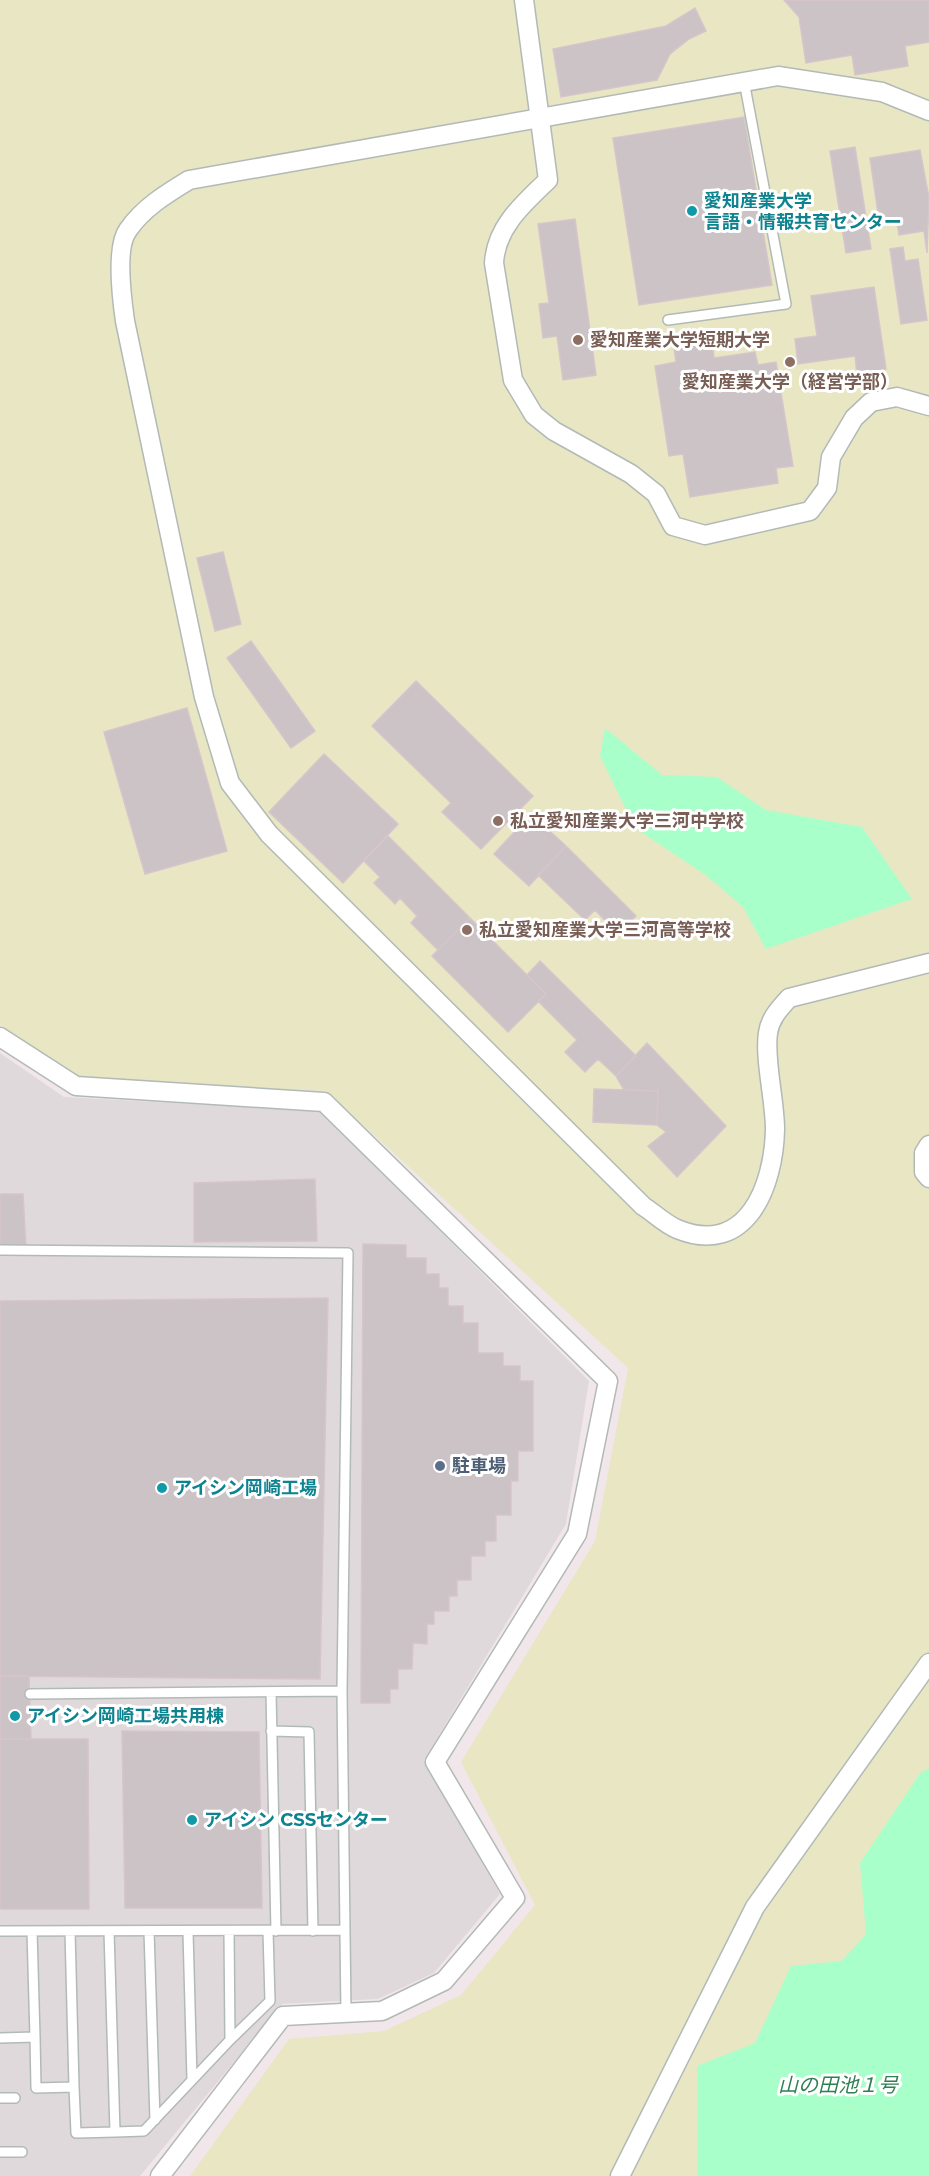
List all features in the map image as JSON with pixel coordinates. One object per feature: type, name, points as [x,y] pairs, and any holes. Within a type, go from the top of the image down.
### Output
[{"type":"street","points":[[524,0],[542,119],[548,180],[517,210],[495,247],[494,263],[513,380],[534,415],[554,431],[631,474],[656,494],[673,526],[705,535],[810,511],[827,488],[831,457],[854,418],[871,402],[897,397],[929,406]]},
{"type":"street","points":[[929,111],[882,92],[778,76],[189,180],[157,200],[126,231],[119,281],[125,321],[204,697],[230,783],[269,834],[643,1206],[677,1228],[702,1235],[725,1232],[742,1224],[758,1206],[769,1179],[775,1130],[768,1033],[775,1014],[789,998],[929,963]]},
{"type":"street","points":[[0,1037],[76,1086],[324,1102],[608,1381],[577,1534],[435,1762],[515,1898],[444,1981],[382,2011],[283,2016],[160,2176]]},
{"type":"street","points":[[929,1145],[924,1153],[924,1172],[929,1178]]},
{"type":"street","points":[[620,2176],[755,1907],[929,1663]]},
{"type":"lane","points":[[668,320],[786,304],[744,81]]},
{"type":"lane","points":[[0,1250],[348,1253],[342,1691],[346,2013]]},
{"type":"lane","points":[[30,1694],[342,1691]]},
{"type":"lane","points":[[70,1931],[76,2133],[144,2131],[270,2001],[271,1692]]},
{"type":"lane","points":[[271,1731],[309,1732],[313,1930]]},
{"type":"lane","points":[[0,1931],[345,1930]]},
{"type":"lane","points":[[32,1931],[36,2088],[74,2087]]},
{"type":"lane","points":[[109,1931],[115,2132]]},
{"type":"lane","points":[[149,1931],[155,2120]]},
{"type":"lane","points":[[229,1931],[230,2040]]},
{"type":"lane","points":[[188,1932],[192,2079]]},
{"type":"lane","points":[[0,2037],[35,2037]]},
{"type":"lane","points":[[0,2098],[15,2098]]},
{"type":"lane","points":[[0,2152],[22,2152]]},
{"type":"shaded area","points":[[0,0],[929,0],[929,2176],[190,2176],[289,2039],[384,2031],[461,1995],[535,1905],[461,1762],[595,1541],[628,1368],[326,1091],[89,1082],[0,1025]]},
{"type":"shaded area","points":[[0,1053],[64,1097],[321,1111],[589,1381],[566,1524],[424,1760],[500,1894],[434,1973],[378,1999],[282,2004],[140,2176],[0,2176]]},
{"type":"water","points":[[605,728],[662,775],[717,777],[766,810],[862,827],[912,899],[766,949],[743,907],[707,876],[635,828],[600,756]]},
{"type":"water","name":"山の田池１号","points":[[929,1769],[929,2176],[698,2176],[697,2066],[755,2043],[791,1966],[842,1961],[866,1934],[860,1863],[921,1772]]},
{"type":"building","points":[[784,0],[929,0],[929,42],[905,46],[908,66],[855,75],[852,55],[806,63],[799,17]]},
{"type":"building","points":[[695,8],[706,31],[689,39],[670,54],[657,80],[561,97],[553,49],[666,26]]},
{"type":"building","name":"愛知産業大学 言語・情報共育センター","points":[[744,117],[772,285],[639,305],[613,138]]},
{"type":"building","points":[[855,147],[871,249],[846,253],[830,151]]},
{"type":"building","points":[[920,150],[929,198],[927,253],[924,231],[899,235],[896,217],[879,220],[870,158]]},
{"type":"building","points":[[575,219],[596,375],[563,380],[557,336],[543,338],[539,304],[549,303],[538,224]]},
{"type":"building","points":[[903,247],[905,261],[918,259],[927,320],[901,324],[890,249]]},
{"type":"building","points":[[874,287],[886,369],[857,374],[855,356],[798,364],[795,339],[817,336],[811,296]]},
{"type":"building","points":[[712,342],[714,358],[755,352],[758,365],[776,362],[793,466],[776,468],[778,483],[690,497],[683,454],[669,456],[655,366],[676,362],[674,348]]},
{"type":"building","points":[[223,552],[241,624],[215,631],[197,558]]},
{"type":"building","points":[[251,641],[315,731],[291,748],[227,658]]},
{"type":"building","points":[[416,681],[533,796],[481,849],[442,812],[451,803],[372,726]]},
{"type":"building","points":[[187,708],[227,851],[145,874],[104,732]]},
{"type":"building","points":[[324,754],[398,824],[343,883],[269,812]]},
{"type":"building","points":[[531,814],[566,846],[529,886],[494,854]]},
{"type":"building","points":[[388,836],[470,918],[438,950],[411,923],[417,916],[400,898],[395,904],[374,883],[380,877],[364,861]]},
{"type":"building","points":[[566,846],[636,916],[618,934],[595,910],[585,920],[538,875]]},
{"type":"building","points":[[470,918],[546,994],[508,1032],[432,956]]},
{"type":"building","points":[[540,961],[636,1056],[616,1076],[598,1059],[585,1072],[565,1052],[577,1040],[538,1001],[546,994],[527,975]]},
{"type":"building","points":[[647,1043],[726,1126],[677,1177],[648,1146],[666,1132],[657,1125],[658,1091],[624,1090],[616,1076]]},
{"type":"building","points":[[594,1089],[658,1091],[657,1125],[593,1122]]},
{"type":"building","points":[[315,1179],[317,1241],[194,1242],[194,1183]]},
{"type":"building","points":[[0,1194],[23,1194],[26,1248],[0,1248]]},
{"type":"building","name":"駐車場","points":[[363,1244],[406,1245],[406,1258],[426,1258],[426,1274],[439,1274],[439,1288],[448,1288],[448,1306],[463,1306],[463,1323],[478,1323],[478,1353],[503,1353],[503,1366],[520,1366],[520,1381],[533,1381],[533,1451],[518,1451],[518,1481],[511,1481],[511,1515],[496,1515],[496,1541],[485,1541],[485,1556],[471,1556],[471,1580],[457,1580],[457,1596],[449,1596],[449,1611],[434,1611],[434,1624],[427,1624],[427,1644],[413,1643],[412,1669],[398,1669],[398,1689],[390,1689],[390,1703],[361,1703]]},
{"type":"building","name":"アイシン岡崎工場","points":[[328,1298],[320,1679],[0,1676],[0,1301]]},
{"type":"building","name":"アイシン岡崎工場共用棟","points":[[0,1676],[29,1676],[31,1739],[0,1739]]},
{"type":"building","name":"アイシン CSSセンター","points":[[122,1731],[259,1732],[262,1908],[125,1908]]},
{"type":"building","points":[[0,1739],[88,1739],[89,1909],[0,1909]]},
{"type":"place","name":"愛知産業大学 言語・情報共育センター","points":[[692,211]]},
{"type":"place","name":"愛知産業大学短期大学","points":[[578,340]]},
{"type":"place","name":"愛知産業大学（経営学部）","points":[[790,362]]},
{"type":"place","name":"私立愛知産業大学三河中学校","points":[[498,821]]},
{"type":"place","name":"私立愛知産業大学三河高等学校","points":[[467,930]]},
{"type":"place","name":"駐車場","points":[[440,1466]]},
{"type":"place","name":"アイシン岡崎工場","points":[[162,1488]]},
{"type":"place","name":"アイシン岡崎工場共用棟","points":[[15,1716]]},
{"type":"place","name":"アイシン CSSセンター","points":[[192,1820]]}]
